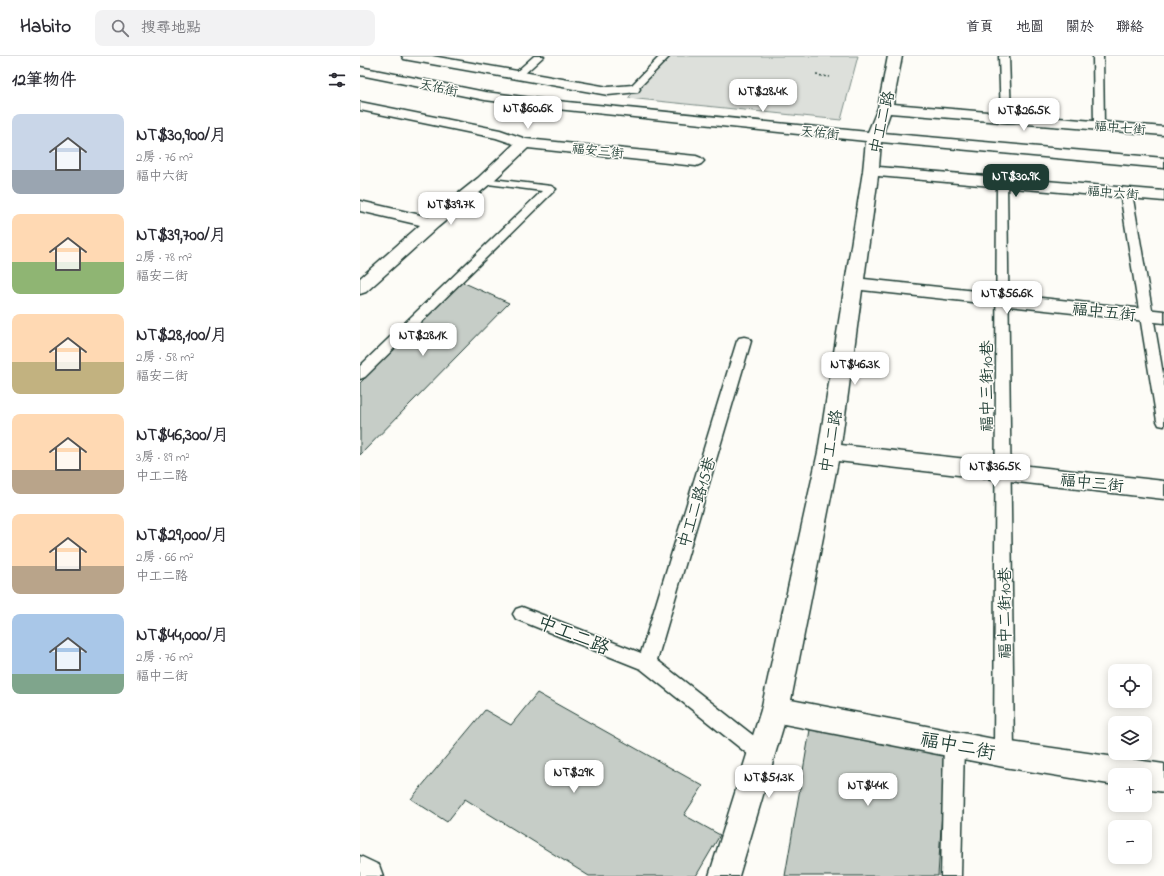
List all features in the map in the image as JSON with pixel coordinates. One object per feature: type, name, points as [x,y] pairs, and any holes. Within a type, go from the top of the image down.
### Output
[{"type":"street","points":[[409,56],[608,91],[634,89]]},
{"type":"street","name":"中工二路","points":[[724,876],[775,710],[829,452],[871,171],[874,137],[885,108],[895,56]]},
{"type":"street","name":"天佑街","points":[[360,71],[485,96],[874,137],[1164,163]]},
{"type":"street","name":"福安三街","points":[[360,106],[500,134],[524,143],[696,161]]},
{"type":"street","name":"福中七街","points":[[885,108],[1164,131]]},
{"type":"street","points":[[360,288],[432,223],[484,181],[524,143]]},
{"type":"street","name":"福中六街","points":[[871,171],[1164,196]]},
{"type":"street","points":[[360,206],[432,223]]},
{"type":"street","name":"福中五街","points":[[854,284],[1155,316]]},
{"type":"street","name":"福中三街","points":[[829,452],[1164,490]]},
{"type":"street","name":"福中二街","points":[[775,710],[1004,754],[1108,770]]},
{"type":"street","name":"福中二街","points":[[1152,776],[1164,778]]},
{"type":"street","points":[[360,871],[368,876]]},
{"type":"lane","points":[[518,75],[539,56]]},
{"type":"lane","points":[[634,89],[665,56]]},
{"type":"lane","points":[[1004,56],[1006,118]]},
{"type":"lane","points":[[1098,56],[1099,126]]},
{"type":"lane","points":[[360,374],[551,189],[484,181]]},
{"type":"lane","name":"福中三街10巷","points":[[1002,182],[1003,472]]},
{"type":"lane","points":[[1126,193],[1155,316],[1164,421]]},
{"type":"lane","name":"中工二路15巷","points":[[647,663],[744,341]]},
{"type":"lane","name":"福中二街10巷","points":[[1003,472],[1004,754]]},
{"type":"lane","name":"中工二路","points":[[522,614],[647,663],[761,753]]},
{"type":"lane","points":[[951,876],[954,744]]},
{"type":"path","points":[[816,75],[829,77]]},
{"type":"shaded area","points":[[668,56],[858,56],[841,120],[628,98]]},
{"type":"building","points":[[460,281],[509,303],[360,455],[360,383]]},
{"type":"building","points":[[537,693],[703,786],[684,815],[720,835],[696,876],[589,876],[465,799],[447,822],[411,799],[485,710],[511,725]]},
{"type":"building","points":[[811,724],[946,747],[938,876],[785,876]]}]
